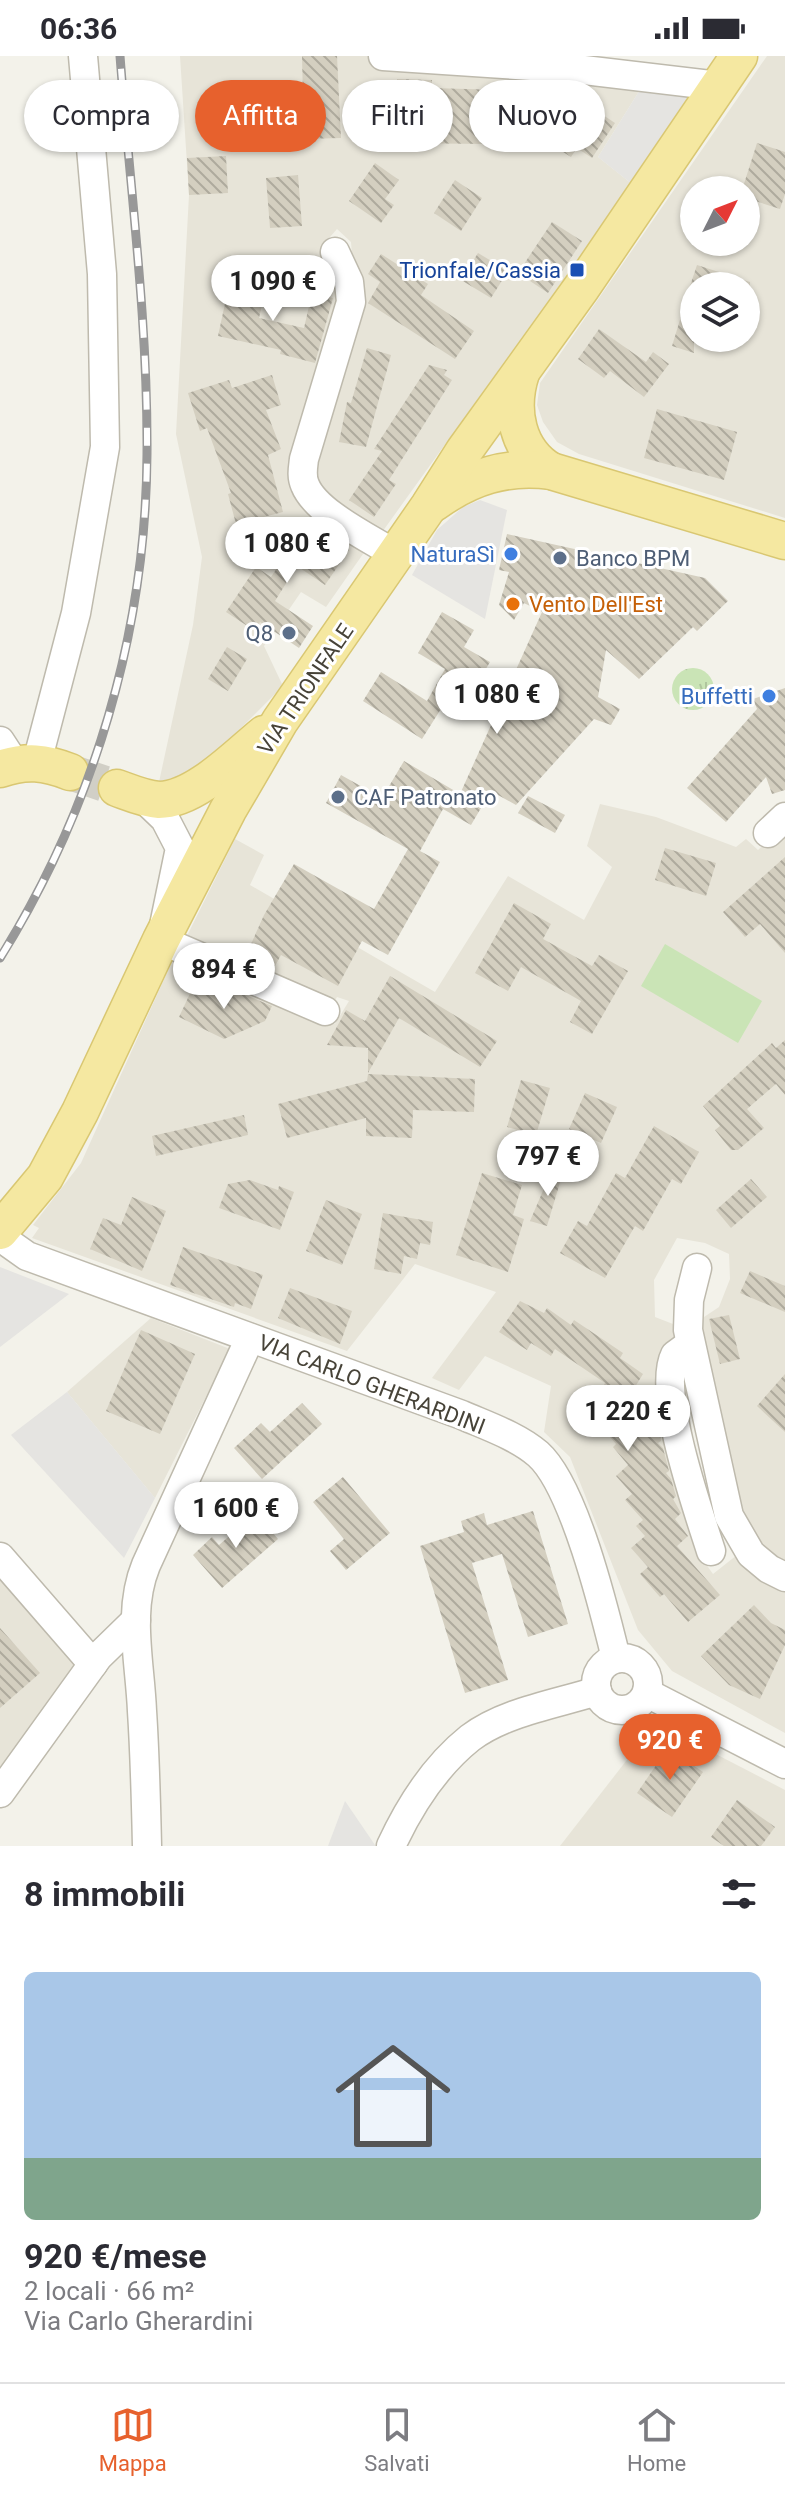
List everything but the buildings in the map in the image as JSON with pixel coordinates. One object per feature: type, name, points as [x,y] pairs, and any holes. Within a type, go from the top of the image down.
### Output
[{"type":"main road","name":"VIA TRIONFALE","points":[[0,1234],[45,1177],[80,1112],[161,940],[228,810],[280,721],[739,56]]},
{"type":"main road","points":[[522,372],[516,394],[520,434],[530,454],[551,471]]},
{"type":"main road","points":[[429,506],[464,483],[486,475],[520,469],[551,471],[783,539]]},
{"type":"main road","points":[[129,792],[169,799],[191,791],[280,721]]},
{"type":"street","points":[[25,761],[76,613],[105,447],[102,274],[83,56]]},
{"type":"street","points":[[383,56],[576,69],[719,86]]},
{"type":"street","points":[[335,252],[349,282],[351,302],[304,459],[304,483],[330,513],[396,555]]},
{"type":"street","points":[[129,792],[165,819],[180,848],[161,940],[325,1011]]},
{"type":"street","name":"VIA CARLO GHERARDINI","points":[[0,1234],[27,1256],[462,1415],[521,1442],[539,1455],[555,1474],[565,1493],[605,1612],[616,1658]]},
{"type":"street","points":[[697,1268],[688,1308],[690,1344],[729,1516],[751,1554],[785,1577]]},
{"type":"street","points":[[147,1846],[143,1714],[136,1620],[138,1592],[143,1571],[250,1338]]},
{"type":"street","points":[[690,1344],[675,1355],[670,1378],[684,1462],[711,1551]]},
{"type":"street","points":[[0,1557],[93,1664]]},
{"type":"street","points":[[0,1793],[93,1664],[136,1620]]},
{"type":"street","points":[[616,1658],[630,1659],[642,1667],[648,1679],[647,1693],[637,1706],[621,1710],[606,1705],[597,1691],[599,1670],[609,1660],[616,1658]]},
{"type":"street","points":[[391,1846],[407,1813],[436,1772],[472,1737],[512,1717],[597,1691]]},
{"type":"street","points":[[647,1693],[785,1764]]},
{"type":"shaded area","points":[[180,56],[376,56],[377,69],[560,80],[469,80],[469,152],[601,152],[598,157],[632,184],[380,535],[316,490],[309,476],[314,469],[310,457],[362,307],[351,242],[337,229],[323,245],[343,280],[345,307],[326,368],[317,368],[296,454],[291,462],[299,486],[315,507],[370,544],[326,607],[301,592],[264,646],[282,684],[280,689],[198,771],[185,781],[168,784],[159,782],[193,625],[202,557],[176,434],[189,195]]},
{"type":"shaded area","points":[[767,56],[785,56],[785,518],[579,454],[557,442],[543,422],[537,405],[540,383],[680,181],[680,256],[760,256],[760,176],[684,176]]},
{"type":"shaded area","points":[[605,83],[643,85],[605,146]]},
{"type":"shaded area","points":[[643,85],[697,94],[632,184],[598,157],[605,152],[605,146]]},
{"type":"shaded area","points":[[480,500],[507,510],[485,619],[412,575],[437,530],[463,507]]},
{"type":"shaded area","points":[[600,804],[656,817],[736,847],[746,839],[758,850],[785,825],[785,1563],[752,1542],[739,1517],[701,1319],[719,1307],[730,1279],[729,1254],[705,1243],[677,1238],[654,1280],[655,1317],[673,1324],[677,1338],[661,1375],[708,1567],[713,1574],[737,1555],[785,1588],[785,1733],[672,1671],[638,1630],[570,1457],[544,1432],[551,1386],[485,1356],[459,1390],[432,1378],[496,1292],[415,1264],[347,1351],[32,1238],[39,1228],[33,1225],[81,1163],[175,955],[335,1024],[349,1001],[337,997],[332,1006],[184,942],[235,839],[264,855],[250,885],[435,992],[508,876],[584,920],[612,867],[587,846]]},
{"type":"shaded area","points":[[0,1267],[69,1294],[0,1347]]},
{"type":"shaded area","points":[[151,1318],[230,1349],[155,1498],[67,1392]]},
{"type":"shaded area","points":[[67,1392],[155,1498],[124,1558],[11,1435]]},
{"type":"shaded area","points":[[0,1577],[81,1671],[0,1779]]},
{"type":"shaded area","points":[[654,1725],[785,1790],[785,1846],[560,1846]]},
{"type":"shaded area","points":[[345,1801],[375,1845],[375,1846],[328,1846]]},
{"type":"green space","points":[[693,668],[708,674],[714,689],[708,704],[693,710],[678,704],[672,689],[678,674]]},
{"type":"green space","points":[[665,944],[762,1001],[738,1043],[641,986]]},
{"type":"tunnel","points":[[70,772],[117,788]]},
{"type":"railway","points":[[0,958],[33,900],[88,779],[125,652],[137,587],[144,521],[147,404],[142,304],[120,56]]},
{"type":"place","name":"Trionfale/Cassia","points":[[577,270]]},
{"type":"place","name":"NaturaSì","points":[[511,554]]},
{"type":"place","name":"Banco BPM","points":[[560,558]]},
{"type":"place","name":"Vento Dell'Est","points":[[513,604]]},
{"type":"place","name":"Q8","points":[[289,633]]},
{"type":"place","name":"Buffetti","points":[[769,696]]},
{"type":"place","name":"CAF Patronato","points":[[338,797]]}]
